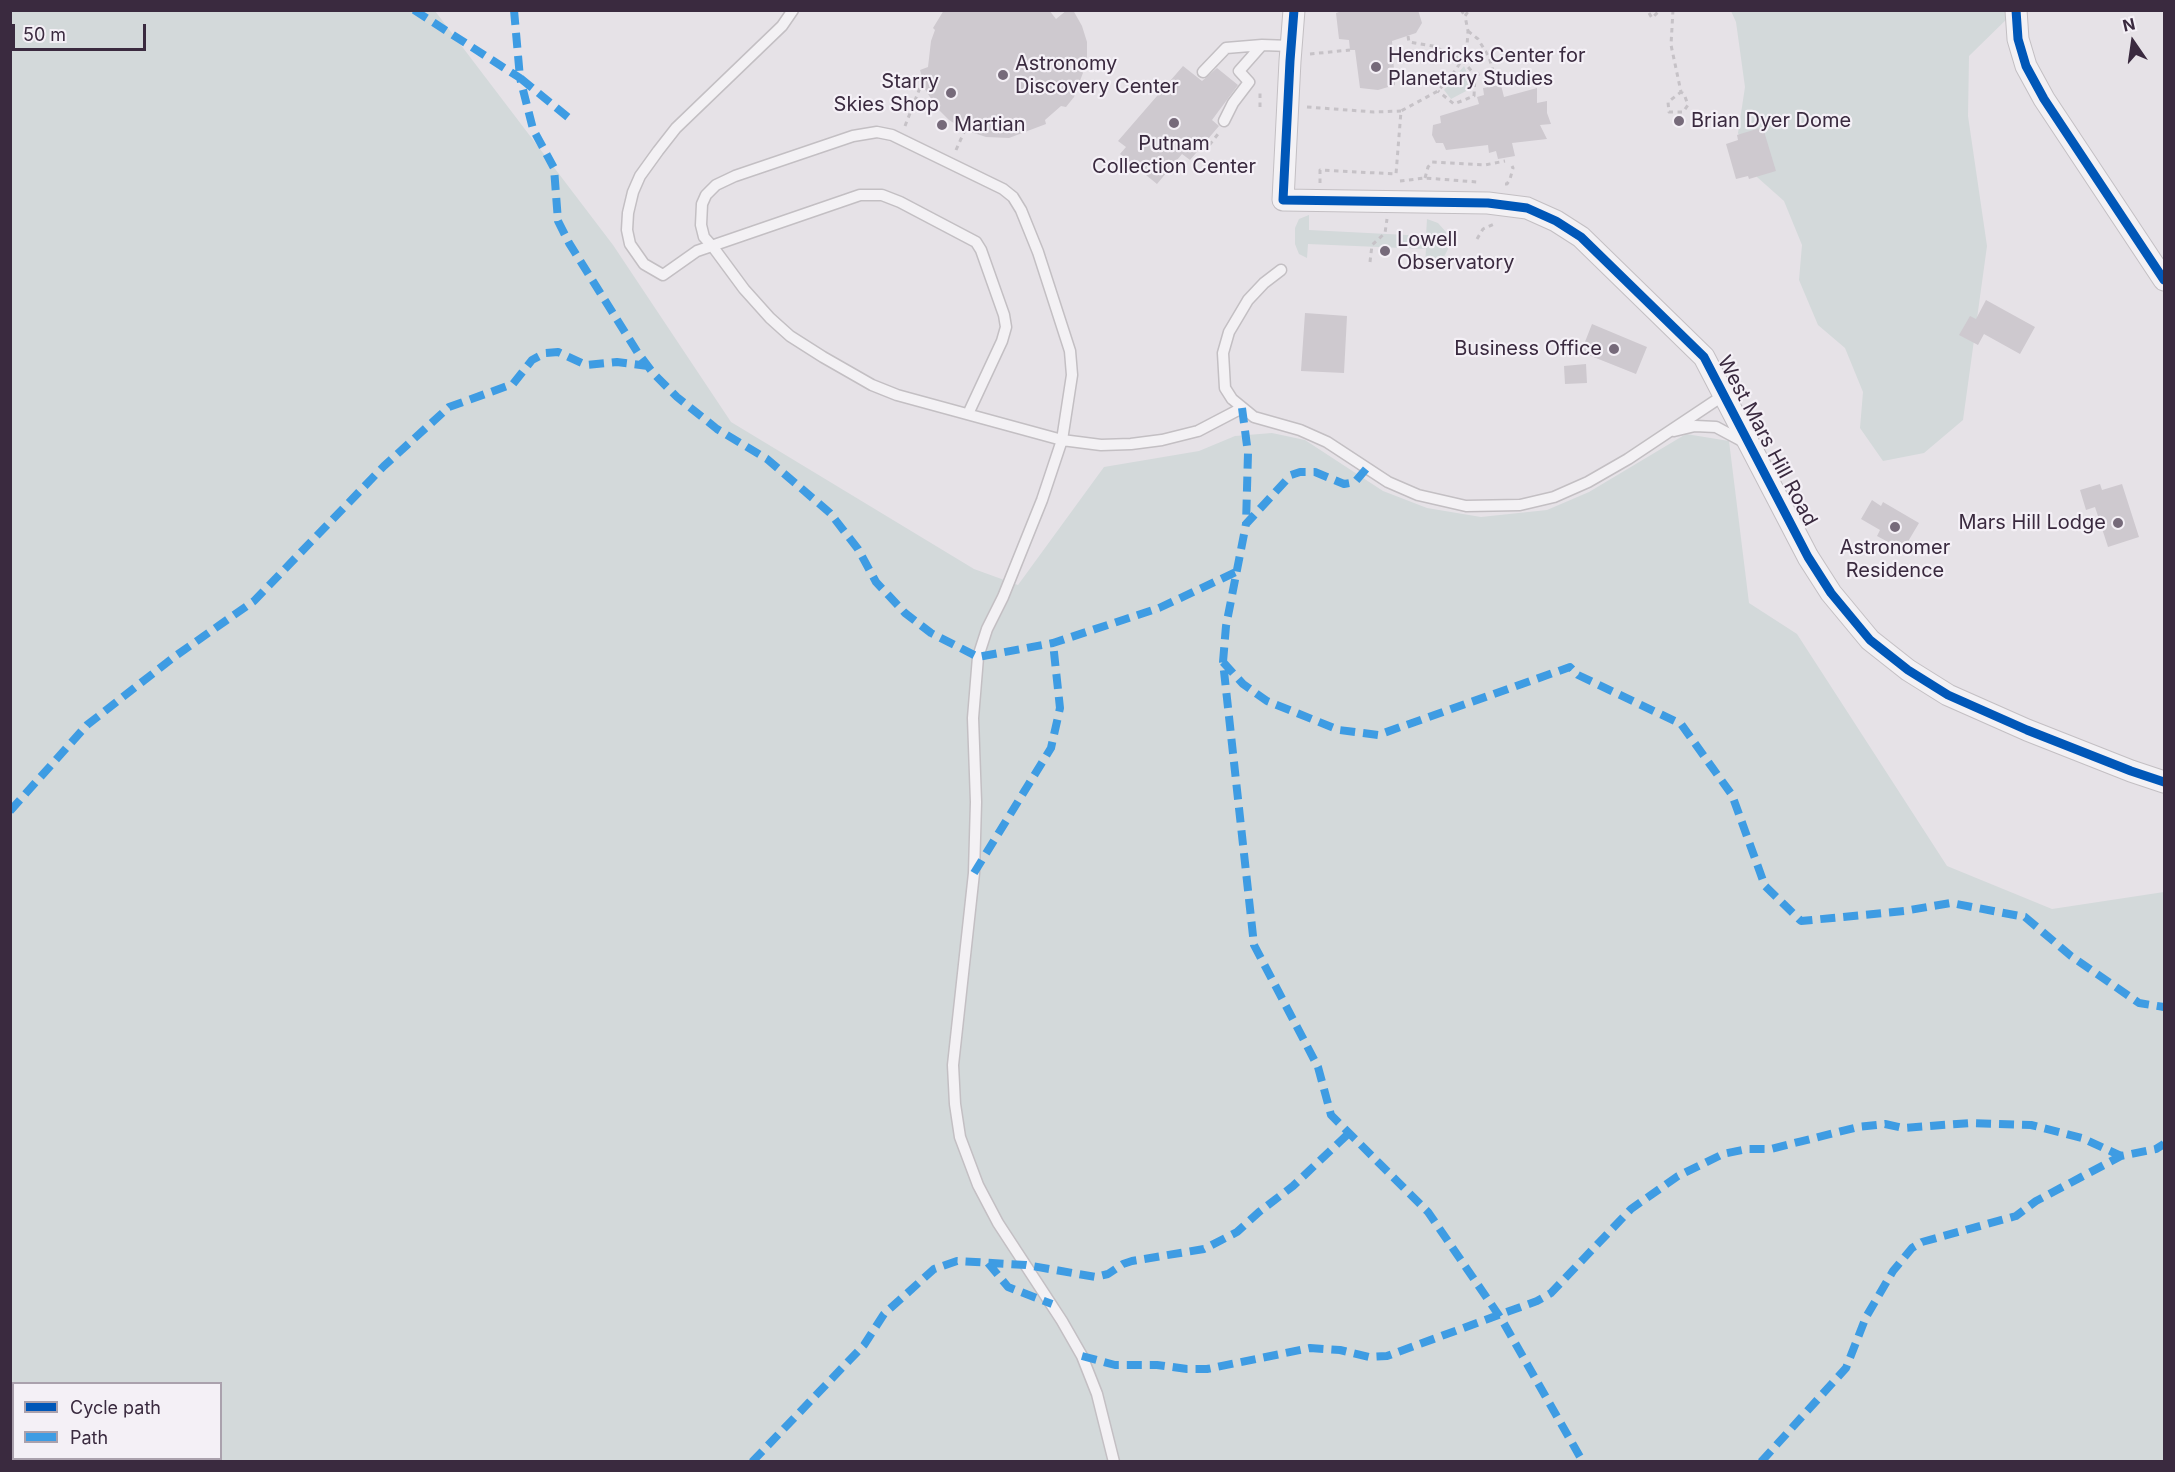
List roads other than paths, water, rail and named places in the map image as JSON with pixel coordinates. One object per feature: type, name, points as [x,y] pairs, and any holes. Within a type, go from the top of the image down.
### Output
[{"type":"street","name":"West Mars Hill Road","points":[[1294,10],[1297,50],[1283,200],[1488,203],[1527,208],[1546,216],[1581,237],[1704,357],[1814,567],[1831,594],[1870,640],[1908,670],[1948,695],[2026,730],[2164,782]]},
{"type":"street","points":[[2016,10],[2018,39],[2026,66],[2043,99],[2164,280]]},
{"type":"lane","points":[[793,10],[782,26],[676,128],[640,176],[628,213],[627,230],[630,244],[644,264],[663,275],[697,251],[860,195],[882,195],[900,201],[976,242],[1004,315],[1006,327],[1002,341],[968,414]]},
{"type":"lane","points":[[1203,72],[1226,48],[1262,45],[1297,50]]},
{"type":"lane","points":[[1224,121],[1233,103],[1249,81],[1239,71],[1262,45]]},
{"type":"lane","points":[[1114,1461],[1097,1394],[1082,1356],[1057,1312],[998,1223],[978,1185],[960,1137],[954,1104],[953,1065],[974,873],[976,802],[973,718],[978,657],[987,629],[1030,532],[1062,440],[1072,375],[1070,351],[1028,222],[1013,197],[1002,189],[892,135],[877,132],[866,133],[735,176],[716,185],[706,195],[701,213],[704,237],[744,289],[770,318],[790,336],[872,385],[897,395],[1062,440],[1101,445],[1162,440],[1198,431],[1242,408]]},
{"type":"lane","points":[[1281,270],[1264,283],[1248,300],[1229,332],[1222,361],[1225,388],[1232,399],[1254,417],[1300,430],[1327,442],[1388,482],[1418,495],[1466,506],[1520,505],[1554,497],[1598,477],[1724,395]]},
{"type":"lane","points":[[1667,432],[1695,426],[1716,427],[1739,438],[1751,448]]},
{"type":"place","name":"Hendricks Center for Planetary Studies","points":[[1376,67]]},
{"type":"place","name":"Astronomy Discovery Center","points":[[1003,75]]},
{"type":"place","name":"Starry Skies Shop","points":[[951,93]]},
{"type":"place","name":"Brian Dyer Dome","points":[[1679,121]]},
{"type":"place","name":"Putnam Collection Center","points":[[1174,123]]},
{"type":"place","name":"Martian","points":[[942,125]]},
{"type":"place","name":"Lowell Observatory","points":[[1385,251]]},
{"type":"place","name":"Business Office","points":[[1614,349]]},
{"type":"place","name":"Mars Hill Lodge","points":[[2118,523]]},
{"type":"place","name":"Astronomer Residence","points":[[1895,527]]}]
